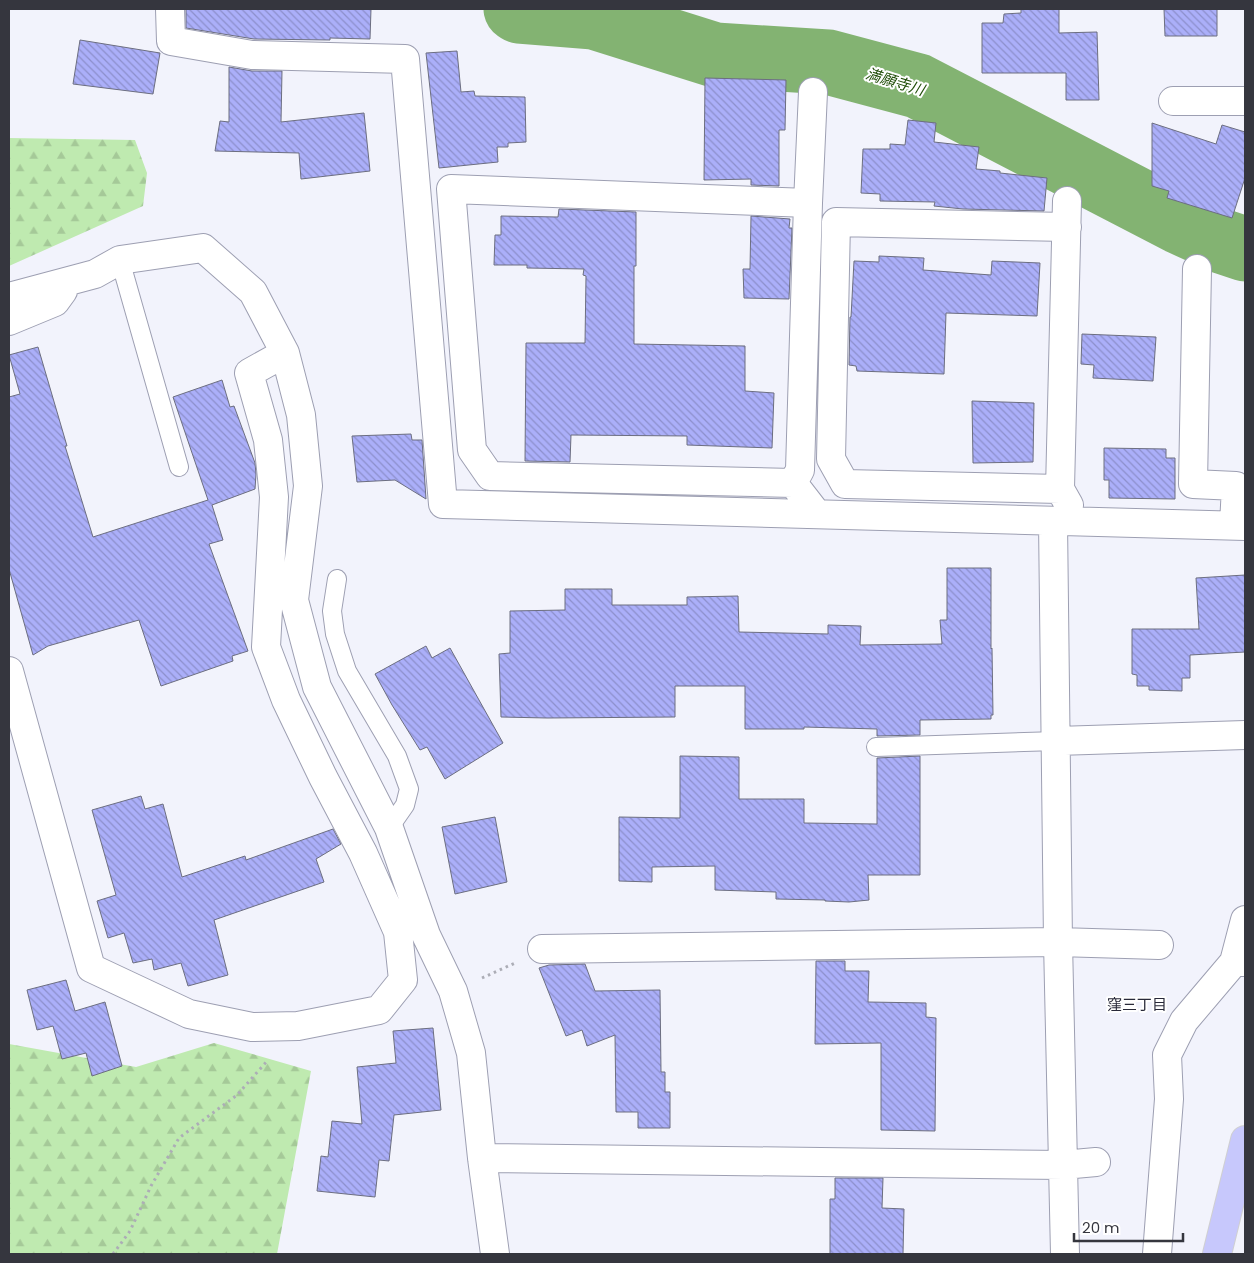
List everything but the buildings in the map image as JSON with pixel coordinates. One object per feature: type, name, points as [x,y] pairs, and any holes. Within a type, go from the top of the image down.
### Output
[{"type":"main road","points":[[1217,1254],[1245,1140]]},
{"type":"street","points":[[170,9],[171,41],[252,55],[406,59],[443,504],[1240,526],[1236,486],[1193,484],[1197,268]]},
{"type":"street","points":[[793,482],[800,470],[813,92]]},
{"type":"street","points":[[1173,101],[1245,101]]},
{"type":"street","points":[[793,482],[490,476],[472,450],[451,189],[808,203]]},
{"type":"street","points":[[1060,489],[845,484],[831,459],[836,222],[1067,214],[1060,489],[1066,521],[1057,741],[1058,942],[1064,1254]]},
{"type":"street","points":[[9,297],[95,274],[120,260],[203,248],[254,292],[285,353],[301,415],[308,486],[294,600],[317,687],[389,828],[426,935],[453,991],[471,1052],[482,1158],[495,1254]]},
{"type":"street","points":[[9,321],[55,302],[71,280]]},
{"type":"street","points":[[9,671],[91,968],[189,1014],[252,1027],[298,1026],[379,1010],[403,980],[398,932],[363,853],[286,700],[266,647],[274,497],[268,440],[249,372],[285,353]]},
{"type":"street","points":[[793,482],[817,514]]},
{"type":"street","points":[[1057,741],[1245,735]]},
{"type":"street","points":[[1157,1254],[1168,1099],[1167,1055],[1184,1021],[1239,962],[1245,920]]},
{"type":"street","points":[[542,949],[1058,942],[1159,945]]},
{"type":"street","points":[[482,1158],[1063,1164],[1096,1162]]},
{"type":"lane","points":[[120,260],[179,467]]},
{"type":"lane","points":[[337,579],[332,611],[335,634],[347,670],[397,756],[409,789],[404,805],[389,828]]},
{"type":"lane","points":[[876,747],[1057,741]]},
{"type":"path","points":[[453,991],[542,949]]},
{"type":"path","points":[[113,1254],[130,1231],[151,1186],[179,1138],[237,1095],[298,1026]]},
{"type":"green space","points":[[9,138],[135,140],[147,173],[143,206],[9,266]]},
{"type":"green space","points":[[214,1043],[311,1071],[277,1254],[9,1254],[9,1044],[136,1067]]},
{"type":"waterway","name":"満願寺川","points":[[516,9],[519,11],[594,17],[715,55],[828,62],[918,86],[1180,222],[1224,242],[1245,249]]},
{"type":"district","name":"窪三丁目","points":[[1137,1005]]}]
